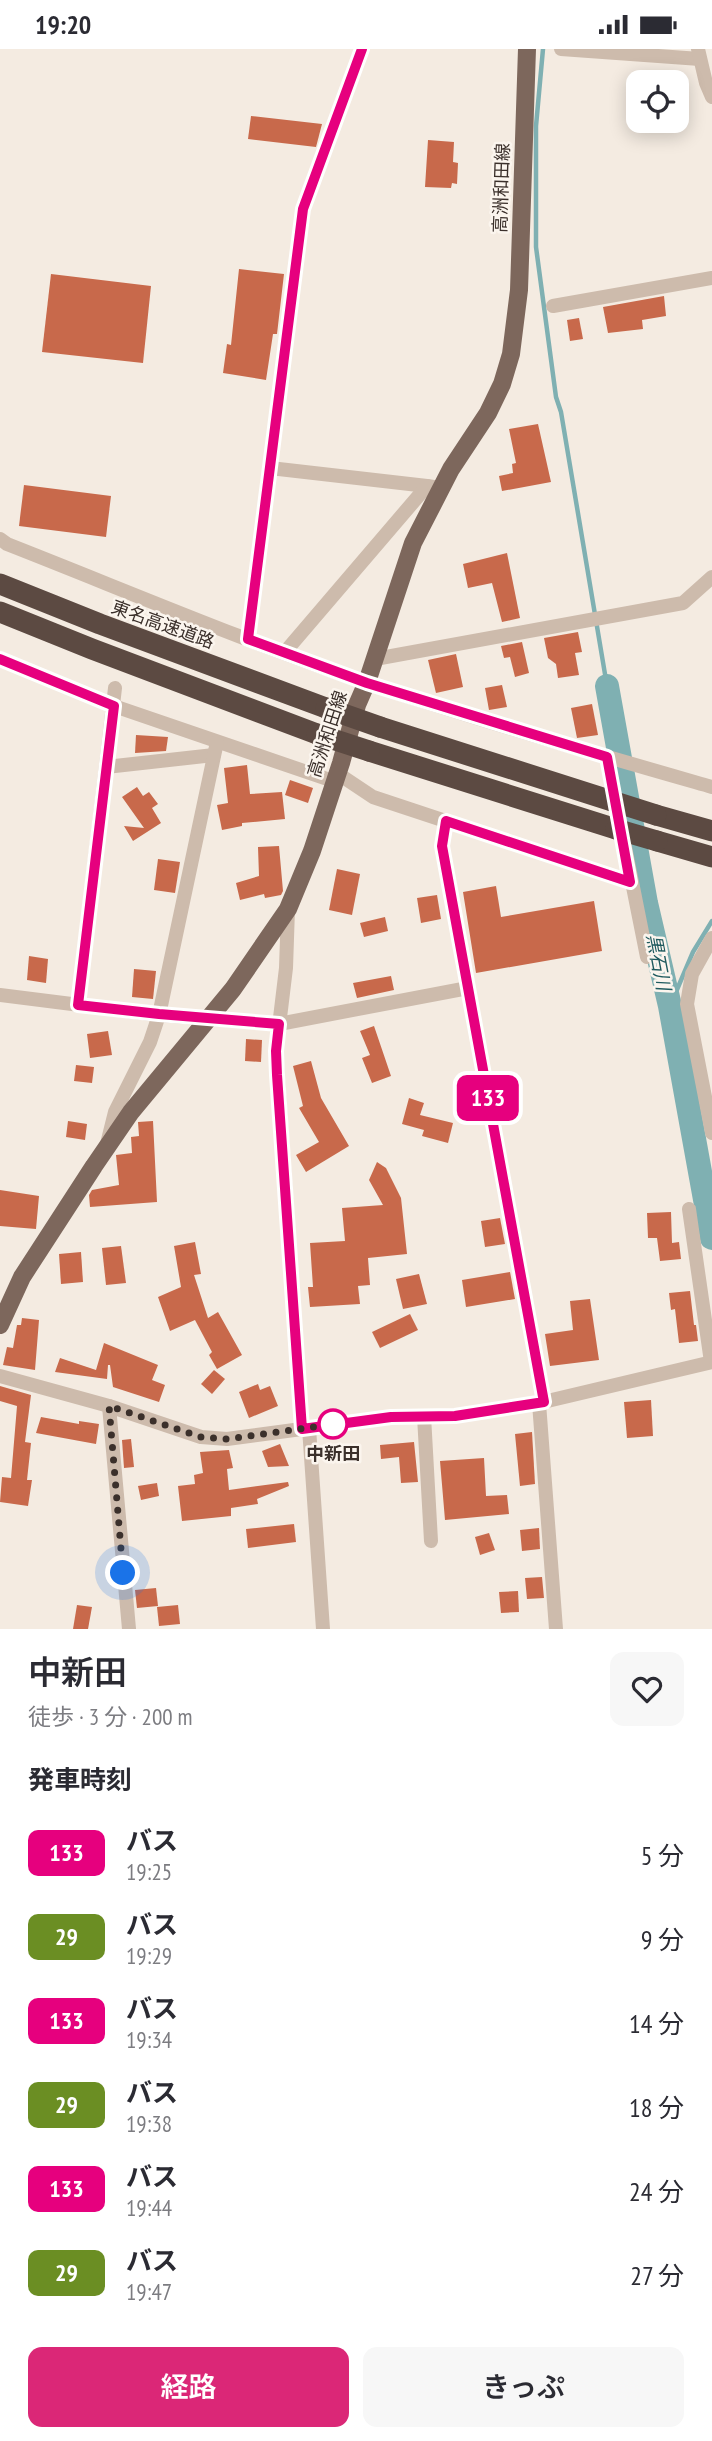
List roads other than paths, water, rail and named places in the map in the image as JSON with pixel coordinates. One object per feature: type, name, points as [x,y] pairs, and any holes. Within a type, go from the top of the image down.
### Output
[{"type":"highway","name":"東名高速道路","points":[[0,584],[100,624],[380,727],[712,831]]},
{"type":"highway","points":[[0,612],[317,734],[712,857]]},
{"type":"main road","name":"高洲和田線","points":[[0,1325],[22,1277],[131,1112],[233,989],[288,909],[312,851],[356,705],[367,683],[433,487],[488,413],[502,384],[511,354],[519,290],[527,49]]},
{"type":"street","points":[[248,639],[303,209],[362,49]]},
{"type":"street","points":[[561,49],[699,54],[712,97]]},
{"type":"street","points":[[553,306],[712,278]]},
{"type":"street","points":[[270,468],[433,487]]},
{"type":"street","points":[[285,652],[433,487]]},
{"type":"street","points":[[0,539],[248,639],[367,683],[712,787]]},
{"type":"street","points":[[375,659],[683,603],[712,577]]},
{"type":"street","points":[[0,659],[215,749],[335,777],[373,797],[630,882]]},
{"type":"street","points":[[78,1005],[115,688]]},
{"type":"street","points":[[106,767],[215,749]]},
{"type":"street","points":[[105,1150],[115,1112],[150,1042],[159,1014],[215,749]]},
{"type":"street","points":[[610,758],[630,882],[647,957]]},
{"type":"street","points":[[446,821],[442,846],[542,1402],[555,1629]]},
{"type":"street","points":[[288,909],[286,968],[276,1051],[277,1075],[323,1629]]},
{"type":"street","points":[[712,938],[692,974],[688,1004],[712,1133]]},
{"type":"street","points":[[0,995],[159,1014],[279,1024],[468,988]]},
{"type":"street","points":[[0,1376],[109,1406],[201,1437],[227,1439],[391,1417],[455,1416],[542,1402],[712,1362],[689,1209]]},
{"type":"street","points":[[109,1406],[129,1629]]},
{"type":"street","points":[[424,1416],[431,1541]]},
{"type":"waterway","points":[[543,49],[536,126],[536,247],[556,397],[561,412],[607,686]]},
{"type":"waterway","name":"黒石川","points":[[607,686],[646,903],[670,1006],[712,1238]]},
{"type":"waterway","points":[[670,1006],[693,952],[712,921]]},
{"type":"place","name":"中新田","points":[[333,1424]]}]
